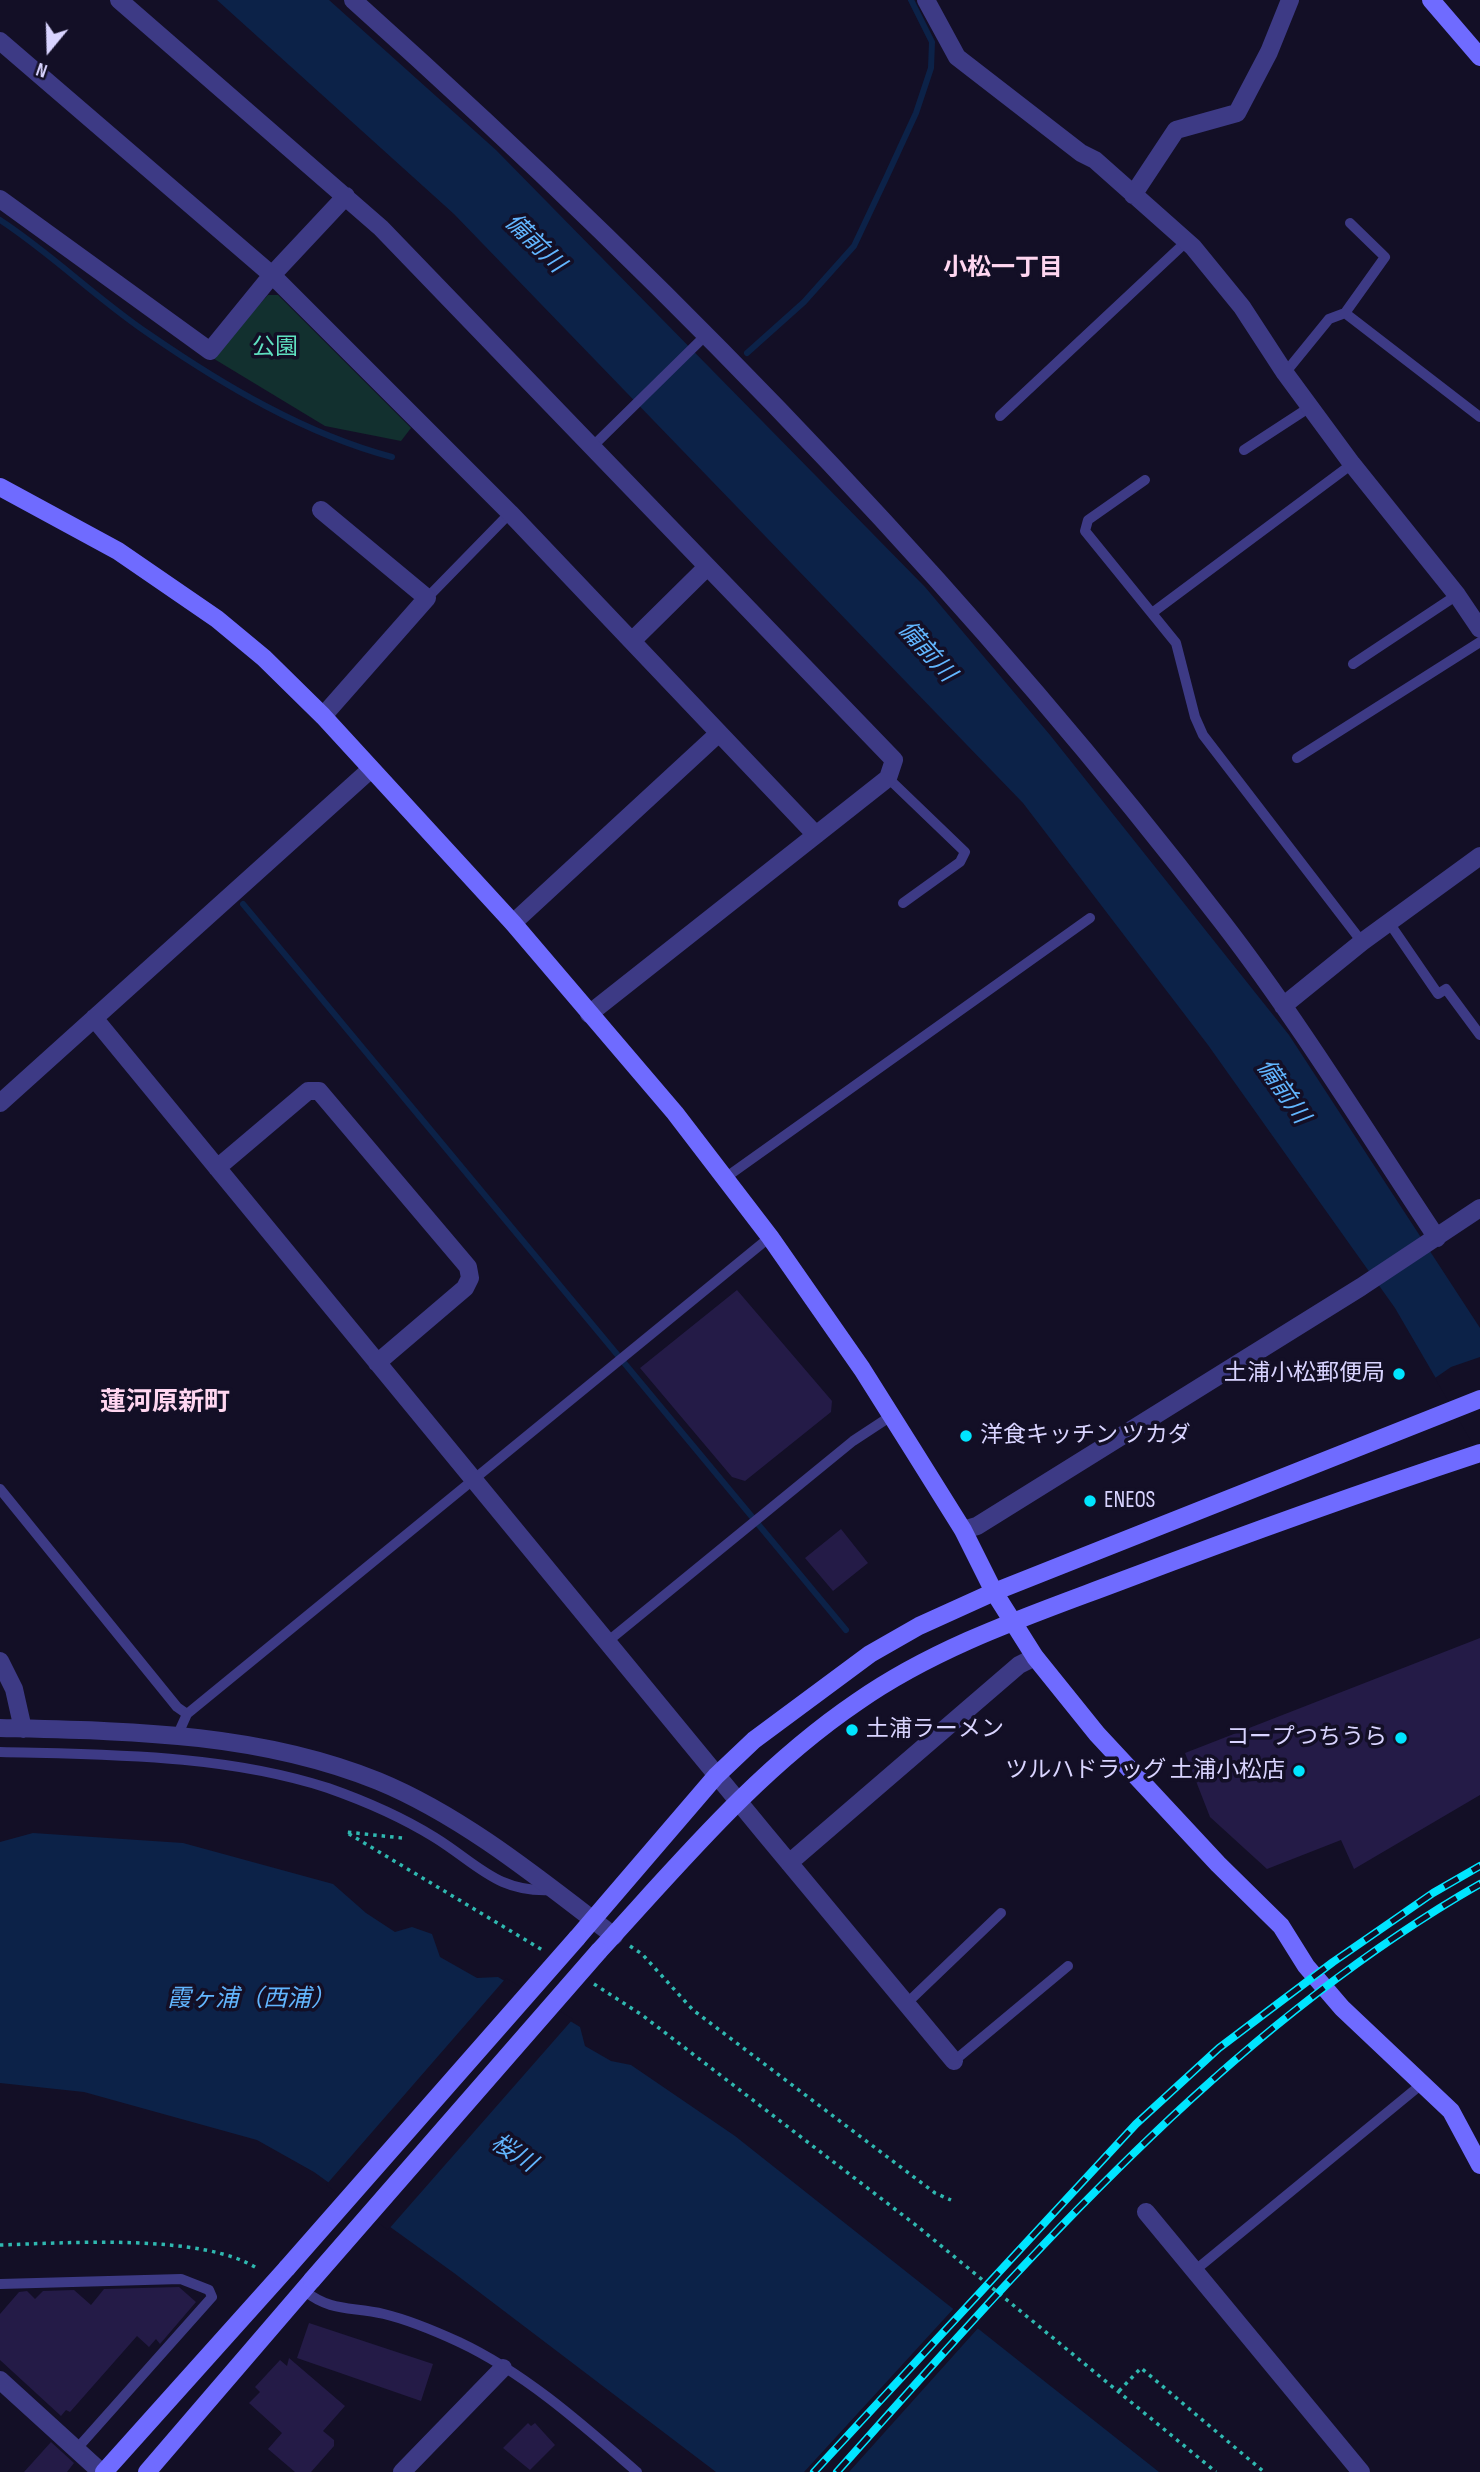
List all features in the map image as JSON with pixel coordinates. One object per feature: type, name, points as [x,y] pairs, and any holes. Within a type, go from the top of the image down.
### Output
[{"type":"street","points":[[119,0],[381,228],[894,760],[888,778],[589,1014]]},
{"type":"street","points":[[353,0],[538,169],[962,606],[1130,806],[1224,925],[1283,1006],[1433,1240]]},
{"type":"street","points":[[926,0],[957,57],[1080,153],[1095,160],[1187,241],[1242,307],[1285,373],[1352,464],[1457,595],[1480,629]]},
{"type":"street","points":[[1133,195],[1176,130],[1237,113],[1264,62],[1290,0]]},
{"type":"street","points":[[1431,0],[1480,57]]},
{"type":"street","points":[[0,41],[272,275],[510,513],[816,835]]},
{"type":"street","points":[[0,199],[210,351],[272,275],[346,196]]},
{"type":"street","points":[[0,487],[118,551],[184,596],[264,658],[323,716],[513,923],[675,1113],[770,1237],[891,1416],[963,1530],[994,1592],[1035,1657],[1106,1744],[1282,1926],[1306,1966],[1342,2008],[1423,2083],[1461,2125],[1480,2165]]},
{"type":"street","points":[[321,510],[427,598],[323,716]]},
{"type":"street","points":[[632,641],[707,567]]},
{"type":"street","points":[[513,923],[719,733]]},
{"type":"street","points":[[0,1103],[370,769]]},
{"type":"street","points":[[1283,1006],[1362,942],[1480,856]]},
{"type":"street","points":[[94,1018],[475,1479],[736,1802],[954,2061]]},
{"type":"street","points":[[217,1168],[308,1091],[319,1091],[468,1267],[470,1278],[465,1288],[377,1363]]},
{"type":"street","points":[[963,1530],[977,1526],[1361,1287],[1480,1208]]},
{"type":"street","points":[[0,2380],[102,2472],[287,2268],[716,1776],[754,1740],[837,1675],[919,1626],[994,1592],[1480,1399]]},
{"type":"street","points":[[147,2472],[599,1951],[736,1802],[821,1727],[895,1678],[1012,1622],[1297,1514],[1479,1453]]},
{"type":"street","points":[[789,1863],[1019,1665],[1035,1657]]},
{"type":"street","points":[[0,1661],[14,1689],[23,1728]]},
{"type":"street","points":[[0,1728],[178,1734],[269,1748],[334,1765],[380,1782],[457,1825],[614,1936]]},
{"type":"street","points":[[1146,2212],[1361,2472]]},
{"type":"street","points":[[402,2472],[503,2368]]},
{"type":"lane","points":[[1285,373],[1329,319],[1345,313],[1385,257],[1350,223]]},
{"type":"lane","points":[[1000,416],[1187,241]]},
{"type":"lane","points":[[1345,313],[1480,417]]},
{"type":"lane","points":[[592,447],[702,338]]},
{"type":"lane","points":[[1244,450],[1310,407]]},
{"type":"lane","points":[[1152,613],[1352,464]]},
{"type":"lane","points":[[1145,480],[1088,520],[1085,531],[1176,643],[1195,717],[1203,735],[1362,942]]},
{"type":"lane","points":[[427,598],[510,513]]},
{"type":"lane","points":[[1353,664],[1457,595]]},
{"type":"lane","points":[[1297,758],[1480,642]]},
{"type":"lane","points":[[888,778],[965,852],[960,862],[903,903]]},
{"type":"lane","points":[[725,1178],[1090,918]]},
{"type":"lane","points":[[1390,924],[1438,994],[1447,989],[1480,1035]]},
{"type":"lane","points":[[178,1734],[187,1714],[770,1237]]},
{"type":"lane","points":[[607,1642],[853,1441],[891,1416]]},
{"type":"lane","points":[[0,1489],[177,1707],[187,1714]]},
{"type":"lane","points":[[0,1752],[168,1758],[286,1777],[386,1809],[435,1837],[503,1884],[518,1890],[552,1890]]},
{"type":"lane","points":[[906,2004],[1001,1913]]},
{"type":"lane","points":[[954,2061],[1068,1966]]},
{"type":"lane","points":[[1194,2272],[1423,2083]]},
{"type":"lane","points":[[0,2284],[181,2279],[209,2290],[212,2297],[82,2442]]},
{"type":"lane","points":[[307,2285],[332,2307],[381,2313],[459,2342],[528,2384],[638,2472]]},
{"type":"path","points":[[408,1839],[346,1832],[550,1955]]},
{"type":"path","points":[[614,1936],[642,1954],[693,2010],[935,2193],[951,2200]]},
{"type":"path","points":[[584,1978],[642,2015],[906,2218],[1216,2472]]},
{"type":"path","points":[[0,2245],[127,2242],[211,2252],[240,2259],[258,2269]]},
{"type":"path","points":[[1118,2391],[1141,2368],[1264,2472]]},
{"type":"green space","name":"公園","points":[[268,295],[278,295],[411,428],[401,441],[325,426],[211,357]]},
{"type":"water","name":"備前川","points":[[217,0],[329,0],[496,150],[925,587],[1050,735],[1289,1035],[1480,1328],[1480,1454],[1395,1308],[1208,1045],[1023,803],[454,214]]},
{"type":"water","points":[[33,1833],[183,1843],[333,1884],[366,1913],[395,1932],[412,1927],[432,1934],[440,1957],[477,1978],[498,1977],[580,2027],[585,2046],[611,2061],[631,2065],[735,2136],[1159,2472],[716,2472],[454,2273],[314,2172],[257,2140],[84,2092],[0,2083],[0,1842]]},
{"type":"pier","points":[[1480,1357],[1480,1457],[1435,1378],[1451,1367]]},
{"type":"pier","points":[[506,1978],[573,2019],[388,2230],[326,2185]]},
{"type":"pier","points":[[955,2307],[980,2326],[849,2472],[804,2472]]},
{"type":"building","points":[[737,1290],[832,1401],[831,1412],[745,1481],[732,1477],[640,1368]]},
{"type":"building","points":[[841,1529],[868,1563],[833,1591],[805,1558]]},
{"type":"building","points":[[1480,1638],[1480,1795],[1354,1869],[1341,1840],[1267,1869],[1210,1817],[1185,1753]]},
{"type":"building","points":[[179,2287],[196,2302],[160,2344],[156,2339],[149,2347],[137,2336],[70,2412],[66,2410],[61,2416],[0,2360],[0,2314],[19,2292],[27,2291],[35,2299],[43,2291],[74,2290],[91,2305],[104,2289]]},
{"type":"building","points":[[309,2323],[433,2364],[421,2401],[297,2358]]},
{"type":"building","points":[[289,2358],[345,2406],[323,2431],[334,2440],[334,2446],[311,2472],[295,2472],[268,2449],[282,2433],[249,2403],[260,2392],[255,2387],[280,2360],[287,2366]]},
{"type":"building","points":[[528,2423],[531,2426],[535,2423],[555,2445],[530,2470],[503,2448]]},
{"type":"building","points":[[51,2442],[74,2463],[67,2472],[24,2472]]},
{"type":"waterway","points":[[747,353],[804,302],[854,246],[887,176],[916,113],[931,68],[932,42],[911,0]]},
{"type":"waterway","points":[[0,220],[130,320],[206,372],[296,421],[392,457]]},
{"type":"waterway","points":[[243,904],[846,1630]]},
{"type":"railway","points":[[814,2472],[1136,2124],[1219,2048],[1333,1962],[1433,1893],[1480,1866]]},
{"type":"railway","points":[[837,2472],[1058,2230],[1135,2152],[1215,2077],[1299,2007],[1387,1942],[1480,1884]]},
{"type":"place","name":"土浦小松郵便局","points":[[1399,1374]]},
{"type":"place","name":"洋食キッチン ツカダ","points":[[966,1436]]},
{"type":"place","name":"ENEOS","points":[[1090,1501]]},
{"type":"place","name":"土浦ラーメン","points":[[852,1730]]},
{"type":"place","name":"コープつちうら","points":[[1401,1738]]},
{"type":"place","name":"ツルハドラッグ 土浦小松店","points":[[1299,1771]]},
{"type":"district","name":"小松一丁目","points":[[1003,269]]},
{"type":"district","name":"蓮河原新町","points":[[165,1403]]},
{"type":"water label","name":"霞ヶ浦（西浦）","points":[[251,2000]]},
{"type":"water label","name":"桜川","points":[[513,2154]]}]
